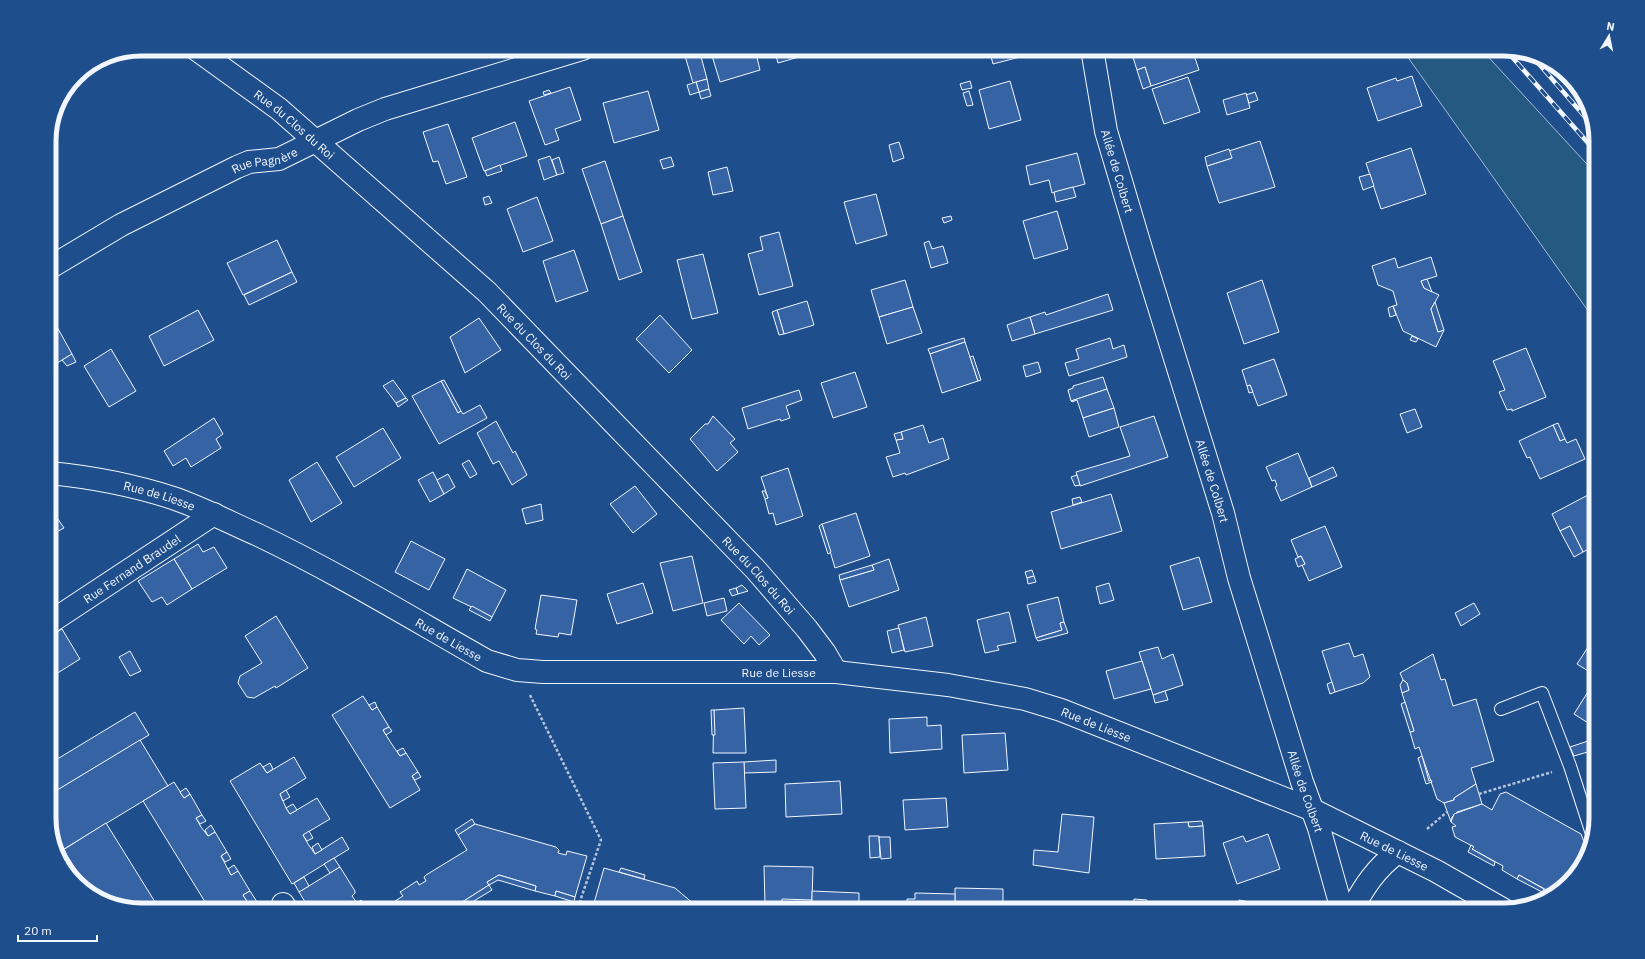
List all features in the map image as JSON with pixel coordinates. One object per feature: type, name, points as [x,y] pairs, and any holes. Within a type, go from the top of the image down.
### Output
[{"type":"street","name":"Rue du Clos du Roi","points":[[206,56],[279,109],[477,283],[533,338],[756,570],[808,629],[836,672]]},
{"type":"street","name":"Rue Pagnère","points":[[56,264],[121,225],[249,162],[279,159],[358,120],[385,109],[559,56]]},
{"type":"street","name":"Allée de Colbert","points":[[1093,56],[1106,130],[1222,513],[1239,578],[1313,810],[1340,903]]},
{"type":"street","name":"Rue de Liesse","points":[[56,474],[90,478],[138,488],[175,499],[214,514],[297,554],[487,661],[517,670],[543,672],[836,672],[948,685],[1025,699],[1061,710],[1313,810],[1436,871],[1492,903]]},
{"type":"street","name":"Rue Fernand Braudel","points":[[56,619],[214,514]]},
{"type":"street","points":[[1355,903],[1378,868],[1398,852]]},
{"type":"lane","points":[[1501,709],[1542,693],[1570,766],[1589,823]]},
{"type":"path","points":[[517,670],[601,840],[579,903]]},
{"type":"path","points":[[1479,794],[1589,760]]},
{"type":"path","points":[[1427,829],[1447,812]]},
{"type":"shaded area","points":[[1407,56],[1487,56],[1589,166],[1589,312]]},
{"type":"building","points":[[685,56],[701,56],[707,79],[693,83]]},
{"type":"building","points":[[712,56],[757,56],[760,70],[720,82]]},
{"type":"building","points":[[776,56],[802,56],[778,63]]},
{"type":"building","points":[[991,56],[1023,56],[993,64]]},
{"type":"building","points":[[1133,56],[1194,56],[1199,70],[1151,86],[1145,67],[1137,70]]},
{"type":"building","points":[[1145,67],[1151,86],[1143,89],[1137,70]]},
{"type":"building","points":[[1412,76],[1422,106],[1378,121],[1367,88],[1396,78],[1397,81]]},
{"type":"building","points":[[1188,77],[1200,112],[1164,124],[1152,89]]},
{"type":"building","points":[[707,79],[709,89],[699,92],[696,82]]},
{"type":"building","points":[[970,81],[972,88],[962,90],[960,84]]},
{"type":"building","points":[[1010,81],[1021,120],[989,129],[979,90]]},
{"type":"building","points":[[696,82],[699,92],[690,95],[687,85]]},
{"type":"building","points":[[570,87],[581,120],[555,129],[559,140],[545,145],[529,101]]},
{"type":"building","points":[[709,89],[711,96],[701,99],[699,92]]},
{"type":"building","points":[[549,90],[551,93],[544,95],[543,92]]},
{"type":"building","points":[[648,91],[659,130],[614,143],[603,103]]},
{"type":"building","points":[[969,91],[973,105],[967,106],[963,93]]},
{"type":"building","points":[[1255,92],[1258,100],[1249,103],[1246,95]]},
{"type":"building","points":[[1246,93],[1250,108],[1227,115],[1223,100]]},
{"type":"building","points":[[515,122],[527,156],[484,171],[472,138]]},
{"type":"building","points":[[448,124],[467,177],[446,184],[438,161],[433,162],[423,132]]},
{"type":"building","points":[[1260,141],[1275,187],[1219,203],[1207,166],[1232,158],[1229,151]]},
{"type":"building","points":[[899,142],[904,158],[893,162],[889,145]]},
{"type":"building","points":[[1411,148],[1426,194],[1381,209],[1366,163]]},
{"type":"building","points":[[1229,149],[1232,158],[1207,166],[1205,157]]},
{"type":"building","points":[[1077,153],[1085,184],[1052,193],[1049,180],[1030,185],[1026,166]]},
{"type":"building","points":[[550,156],[557,175],[544,180],[538,160]]},
{"type":"building","points":[[559,157],[564,173],[557,175],[552,160]]},
{"type":"building","points":[[671,157],[674,166],[663,169],[660,160]]},
{"type":"building","points":[[605,161],[623,216],[601,224],[582,169]]},
{"type":"building","points":[[500,165],[502,171],[487,176],[485,171]]},
{"type":"building","points":[[727,167],[733,191],[713,195],[708,172]]},
{"type":"building","points":[[1370,174],[1374,186],[1363,190],[1359,177]]},
{"type":"building","points":[[1073,187],[1076,197],[1056,202],[1054,192]]},
{"type":"building","points":[[876,194],[887,235],[856,244],[844,202]]},
{"type":"building","points":[[489,196],[492,203],[485,205],[483,198]]},
{"type":"building","points":[[537,197],[553,241],[523,252],[507,209]]},
{"type":"building","points":[[1057,211],[1068,249],[1034,259],[1023,221]]},
{"type":"building","points":[[623,216],[642,272],[619,280],[601,224]]},
{"type":"building","points":[[951,216],[952,220],[944,223],[942,218]]},
{"type":"building","points":[[779,232],[793,286],[759,295],[748,254],[763,250],[760,237]]},
{"type":"building","points":[[277,240],[292,272],[243,295],[227,263]]},
{"type":"building","points":[[929,241],[932,249],[943,246],[948,263],[931,268],[924,243]]},
{"type":"building","points":[[574,250],[588,291],[556,302],[543,261]]},
{"type":"building","points":[[703,254],[718,313],[692,319],[677,260]]},
{"type":"building","points":[[1431,257],[1437,276],[1421,281],[1424,288],[1439,295],[1431,309],[1438,332],[1444,330],[1436,347],[1403,331],[1393,306],[1397,305],[1393,291],[1378,285],[1372,266],[1395,258],[1398,268]]},
{"type":"building","points":[[292,272],[297,282],[249,305],[244,295]]},
{"type":"building","points":[[1427,279],[1432,292],[1424,288],[1421,281]]},
{"type":"building","points":[[905,280],[913,307],[879,317],[871,290]]},
{"type":"building","points":[[1262,280],[1279,332],[1244,344],[1227,293]]},
{"type":"building","points":[[1108,294],[1113,310],[1035,334],[1030,317],[1045,312],[1046,315]]},
{"type":"building","points":[[807,301],[814,325],[784,334],[777,310]]},
{"type":"building","points":[[1435,302],[1444,330],[1438,332],[1431,309]]},
{"type":"building","points":[[1393,306],[1396,315],[1390,317],[1388,308]]},
{"type":"building","points":[[913,307],[922,333],[887,344],[879,317]]},
{"type":"building","points":[[198,310],[214,340],[164,366],[149,336]]},
{"type":"building","points":[[777,310],[784,334],[779,335],[772,312]]},
{"type":"building","points":[[660,315],[692,350],[669,373],[636,339]]},
{"type":"building","points":[[1030,317],[1035,334],[1012,341],[1007,325]]},
{"type":"building","points":[[479,318],[501,350],[465,373],[450,337]]},
{"type":"building","points":[[56,325],[72,354],[56,364]]},
{"type":"building","points":[[1412,336],[1418,339],[1416,342],[1410,340]]},
{"type":"building","points":[[964,338],[965,342],[930,354],[928,349]]},
{"type":"building","points":[[1110,338],[1113,349],[1124,345],[1127,357],[1069,376],[1065,363],[1079,359],[1076,349]]},
{"type":"building","points":[[965,342],[978,381],[942,393],[930,354]]},
{"type":"building","points":[[1526,348],[1546,397],[1512,411],[1512,409],[1507,410],[1499,392],[1505,390],[1493,361]]},
{"type":"building","points":[[111,349],[136,391],[109,407],[84,366]]},
{"type":"building","points":[[72,354],[76,362],[67,366],[62,360]]},
{"type":"building","points":[[973,356],[981,380],[978,381],[970,357]]},
{"type":"building","points":[[1274,359],[1287,395],[1258,406],[1250,385],[1247,386],[1242,370]]},
{"type":"building","points":[[1038,362],[1041,372],[1026,377],[1023,366]]},
{"type":"building","points":[[855,372],[867,407],[833,418],[821,383]]},
{"type":"building","points":[[1103,377],[1107,389],[1071,401],[1068,390],[1073,388],[1073,386]]},
{"type":"building","points":[[393,380],[406,398],[396,403],[383,386]]},
{"type":"building","points":[[444,380],[461,411],[458,413],[441,381]]},
{"type":"building","points":[[441,381],[458,413],[461,411],[463,414],[480,405],[487,418],[439,444],[412,396]]},
{"type":"building","points":[[1250,385],[1253,392],[1249,393],[1247,386]]},
{"type":"building","points":[[1107,389],[1114,408],[1083,418],[1077,400],[1071,401]]},
{"type":"building","points":[[799,390],[802,400],[786,406],[790,418],[781,421],[780,419],[748,429],[742,408]]},
{"type":"building","points":[[406,398],[408,400],[398,407],[396,403]]},
{"type":"building","points":[[1114,408],[1119,427],[1089,437],[1083,418]]},
{"type":"building","points":[[1415,409],[1422,427],[1407,433],[1400,414]]},
{"type":"building","points":[[713,416],[735,439],[730,443],[738,452],[717,471],[690,439],[705,424],[708,424]]},
{"type":"building","points":[[1154,416],[1168,457],[1080,486],[1076,472],[1130,456],[1120,427]]},
{"type":"building","points":[[214,418],[223,434],[216,439],[221,448],[191,467],[186,458],[173,466],[164,451]]},
{"type":"building","points":[[496,421],[513,453],[515,451],[527,475],[512,485],[499,461],[493,464],[477,433]]},
{"type":"building","points":[[1558,423],[1565,439],[1560,441],[1553,425]]},
{"type":"building","points":[[923,425],[929,443],[943,438],[949,459],[906,475],[905,473],[893,477],[886,457],[900,453],[896,440],[903,439],[901,432]]},
{"type":"building","points":[[1553,425],[1560,441],[1565,439],[1567,443],[1576,439],[1585,459],[1540,479],[1530,457],[1527,458],[1519,441]]},
{"type":"building","points":[[383,428],[401,458],[354,487],[336,457]]},
{"type":"building","points":[[901,432],[903,439],[896,440],[894,434]]},
{"type":"building","points":[[1298,453],[1312,487],[1281,501],[1275,487],[1277,486],[1275,480],[1272,481],[1266,467]]},
{"type":"building","points":[[469,460],[477,474],[470,478],[462,464]]},
{"type":"building","points":[[317,462],[342,503],[311,522],[289,480]]},
{"type":"building","points":[[1333,467],[1337,476],[1312,487],[1309,478]]},
{"type":"building","points":[[788,468],[803,516],[776,525],[773,513],[769,514],[765,499],[768,498],[761,477]]},
{"type":"building","points":[[433,472],[444,494],[430,502],[418,480]]},
{"type":"building","points":[[448,474],[455,487],[444,494],[437,480]]},
{"type":"building","points":[[1077,475],[1080,485],[1075,486],[1071,477]]},
{"type":"building","points":[[635,486],[657,514],[633,533],[610,504]]},
{"type":"building","points":[[762,491],[765,491],[768,498],[765,499]]},
{"type":"building","points":[[1111,494],[1122,531],[1061,549],[1051,512]]},
{"type":"building","points":[[1588,495],[1589,549],[1583,552],[1570,526],[1560,531],[1552,514]]},
{"type":"building","points":[[1080,497],[1082,502],[1073,505],[1072,499]]},
{"type":"building","points":[[541,504],[543,520],[526,524],[522,509]]},
{"type":"building","points":[[856,513],[870,556],[835,568],[822,524]]},
{"type":"building","points":[[56,516],[64,528],[56,532]]},
{"type":"building","points":[[822,524],[831,552],[828,554],[819,526]]},
{"type":"building","points":[[1325,526],[1342,567],[1309,581],[1302,565],[1305,564],[1301,556],[1298,557],[1291,540]]},
{"type":"building","points":[[1570,526],[1583,552],[1574,557],[1560,531]]},
{"type":"building","points":[[411,541],[445,559],[429,590],[395,572]]},
{"type":"building","points":[[198,544],[203,552],[214,547],[227,568],[192,589],[174,559]]},
{"type":"building","points":[[692,556],[703,603],[673,611],[660,563]]},
{"type":"building","points":[[1301,556],[1305,564],[1298,567],[1295,559]]},
{"type":"building","points":[[1199,557],[1212,602],[1183,610],[1170,566]]},
{"type":"building","points":[[174,559],[192,589],[167,605],[162,597],[152,602],[138,581]]},
{"type":"building","points":[[889,559],[899,590],[849,607],[840,580],[874,570],[872,565]]},
{"type":"building","points":[[872,565],[874,570],[840,580],[839,575]]},
{"type":"building","points":[[467,569],[506,590],[492,617],[453,598]]},
{"type":"building","points":[[1032,570],[1034,576],[1027,578],[1025,572]]},
{"type":"building","points":[[1034,576],[1036,582],[1028,584],[1027,578]]},
{"type":"building","points":[[643,583],[653,613],[617,624],[607,594]]},
{"type":"building","points":[[1109,583],[1114,600],[1100,604],[1096,587]]},
{"type":"building","points":[[742,585],[748,591],[738,594],[736,588]]},
{"type":"building","points":[[736,588],[738,594],[732,596],[729,590]]},
{"type":"building","points":[[541,595],[577,600],[571,635],[559,633],[558,637],[536,634],[537,630],[535,629]]},
{"type":"building","points":[[1058,597],[1064,622],[1060,623],[1062,630],[1036,638],[1027,605]]},
{"type":"building","points":[[724,598],[727,611],[707,616],[704,603]]},
{"type":"building","points":[[739,603],[770,635],[759,645],[751,636],[744,644],[721,620]]},
{"type":"building","points":[[1474,603],[1480,614],[1461,626],[1455,613]]},
{"type":"building","points":[[472,606],[492,617],[490,621],[469,610]]},
{"type":"building","points":[[1009,612],[1016,642],[997,646],[999,650],[985,653],[977,620]]},
{"type":"building","points":[[276,616],[308,668],[276,688],[275,686],[254,698],[247,697],[238,683],[240,676],[262,663],[245,636]]},
{"type":"building","points":[[926,617],[933,646],[905,652],[898,625]]},
{"type":"building","points":[[1064,622],[1068,633],[1038,641],[1036,638],[1062,630],[1060,623]]},
{"type":"building","points":[[899,628],[904,650],[892,653],[887,631]]},
{"type":"building","points":[[62,629],[80,659],[56,674],[56,633]]},
{"type":"building","points":[[1349,643],[1354,657],[1363,654],[1370,677],[1363,683],[1335,692],[1322,651]]},
{"type":"building","points":[[1589,646],[1589,672],[1577,664]]},
{"type":"building","points":[[1158,647],[1162,659],[1173,654],[1183,685],[1153,695],[1139,652]]},
{"type":"building","points":[[130,651],[141,671],[130,676],[119,657]]},
{"type":"building","points":[[1433,654],[1441,680],[1445,679],[1453,706],[1476,699],[1494,761],[1471,768],[1476,784],[1454,798],[1454,800],[1444,803],[1437,799],[1419,747],[1415,749],[1410,732],[1414,731],[1402,693],[1409,690],[1407,683],[1403,680],[1400,673]]},
{"type":"building","points":[[1142,661],[1151,689],[1114,699],[1106,671]]},
{"type":"building","points":[[1403,680],[1407,683],[1409,690],[1402,693],[1400,685]]},
{"type":"building","points":[[1332,682],[1335,692],[1330,694],[1327,684]]},
{"type":"building","points":[[1589,690],[1589,724],[1574,714]]},
{"type":"building","points":[[1165,691],[1168,700],[1155,703],[1153,695]]},
{"type":"building","points":[[363,696],[372,710],[377,707],[389,727],[383,730],[400,756],[406,753],[418,772],[412,776],[420,790],[390,808],[332,715]]},
{"type":"building","points":[[375,702],[377,707],[372,710],[369,705]]},
{"type":"building","points":[[1405,702],[1414,731],[1410,732],[1401,704]]},
{"type":"building","points":[[744,708],[746,753],[713,753],[714,710]]},
{"type":"building","points":[[711,710],[714,710],[715,735],[712,735]]},
{"type":"building","points":[[135,712],[149,735],[56,791],[56,760]]},
{"type":"building","points":[[927,717],[927,726],[941,725],[942,749],[890,753],[889,719]]},
{"type":"building","points":[[389,727],[392,731],[386,735],[383,730]]},
{"type":"building","points":[[1005,733],[1008,770],[964,773],[962,735]]},
{"type":"building","points":[[140,740],[168,786],[62,850],[56,824],[56,791]]},
{"type":"building","points":[[1588,741],[1589,752],[1574,756],[1570,747]]},
{"type":"building","points":[[403,748],[406,753],[400,756],[397,751]]},
{"type":"building","points":[[1422,756],[1429,781],[1431,780],[1432,782],[1426,784],[1418,758]]},
{"type":"building","points":[[294,757],[306,778],[280,794],[286,808],[290,814],[317,798],[330,819],[303,835],[308,844],[315,854],[342,837],[349,849],[292,884],[230,781],[260,763],[267,773]]},
{"type":"building","points":[[776,760],[776,772],[744,773],[744,762]]},
{"type":"building","points":[[744,762],[746,808],[715,809],[713,763]]},
{"type":"building","points":[[270,763],[273,769],[267,773],[263,767]]},
{"type":"building","points":[[418,772],[421,777],[415,780],[412,776]]},
{"type":"building","points":[[840,781],[842,814],[786,817],[785,784]]},
{"type":"building","points":[[174,782],[184,798],[190,794],[202,815],[196,818],[201,827],[208,836],[215,832],[227,852],[221,856],[231,875],[238,871],[250,891],[243,895],[248,903],[206,903],[143,801]]},
{"type":"building","points":[[1476,784],[1482,804],[1457,812],[1452,817],[1451,822],[1444,803],[1454,800],[1454,798]]},
{"type":"building","points":[[186,788],[190,794],[184,798],[180,792]]},
{"type":"building","points":[[286,790],[290,797],[283,801],[280,794]]},
{"type":"building","points":[[1506,792],[1581,834],[1585,844],[1570,872],[1548,891],[1519,875],[1517,879],[1502,870],[1503,866],[1472,849],[1474,847],[1455,837],[1452,827],[1456,826],[1451,822],[1454,814],[1482,804],[1492,810],[1500,794]]},
{"type":"building","points":[[946,798],[948,827],[905,830],[903,800]]},
{"type":"building","points":[[293,804],[297,810],[290,814],[286,808]]},
{"type":"building","points":[[1062,814],[1094,817],[1089,873],[1033,865],[1034,850],[1058,852]]},
{"type":"building","points":[[202,815],[206,821],[200,824],[196,818]]},
{"type":"building","points":[[472,819],[475,824],[458,835],[455,830]]},
{"type":"building","points":[[1202,821],[1203,826],[1189,827],[1188,822]]},
{"type":"building","points":[[1188,822],[1189,827],[1203,826],[1205,856],[1156,859],[1154,824]]},
{"type":"building","points":[[106,823],[156,903],[119,900],[98,892],[83,879],[63,850]]},
{"type":"building","points":[[475,824],[556,847],[559,850],[558,853],[566,855],[567,851],[587,856],[575,897],[556,891],[555,896],[535,891],[536,886],[499,875],[487,882],[489,885],[461,903],[392,903],[403,896],[400,892],[417,881],[419,885],[426,881],[424,877],[426,875],[467,850],[458,835]]},
{"type":"building","points":[[211,825],[215,832],[208,836],[205,830]]},
{"type":"building","points":[[309,831],[313,838],[307,841],[303,835]]},
{"type":"building","points":[[1268,834],[1280,869],[1237,884],[1223,843],[1243,836],[1246,842]]},
{"type":"building","points":[[869,836],[879,836],[880,857],[870,858]]},
{"type":"building","points":[[879,837],[890,837],[891,858],[881,859]]},
{"type":"building","points":[[318,843],[322,850],[315,854],[312,847]]},
{"type":"building","points":[[1471,845],[1474,847],[1472,849],[1495,862],[1494,866],[1468,852]]},
{"type":"building","points":[[227,852],[231,859],[225,862],[221,856]]},
{"type":"building","points":[[334,858],[340,867],[330,873],[324,864]]},
{"type":"building","points":[[234,865],[238,871],[231,875],[228,869]]},
{"type":"building","points":[[764,866],[813,867],[812,900],[782,899],[782,903],[765,903]]},
{"type":"building","points":[[340,867],[355,891],[352,896],[357,903],[306,903],[299,892]]},
{"type":"building","points":[[604,868],[675,888],[693,903],[594,903]]},
{"type":"building","points":[[621,868],[645,875],[644,879],[619,872]]},
{"type":"building","points":[[499,875],[536,886],[535,891],[498,880],[489,885],[487,882]]},
{"type":"building","points":[[1519,875],[1544,889],[1542,892],[1517,879]]},
{"type":"building","points":[[304,877],[309,886],[299,892],[294,883]]},
{"type":"building","points":[[489,885],[492,890],[471,903],[461,903]]},
{"type":"building","points":[[955,888],[1003,889],[1003,903],[955,903]]},
{"type":"building","points":[[250,891],[258,903],[248,903],[243,895]]},
{"type":"building","points":[[556,891],[575,897],[574,902],[555,896]]},
{"type":"building","points":[[812,891],[859,893],[859,903],[812,903]]},
{"type":"building","points":[[915,893],[955,894],[955,903],[907,903],[907,899],[915,899]]},
{"type":"building","points":[[1134,899],[1147,900],[1146,903],[1134,903]]},
{"type":"building","points":[[1239,900],[1250,902],[1250,903],[1239,903]]},
{"type":"railway","points":[[1512,57],[1589,144]]},
{"type":"railway","points":[[1537,62],[1586,118]]}]
